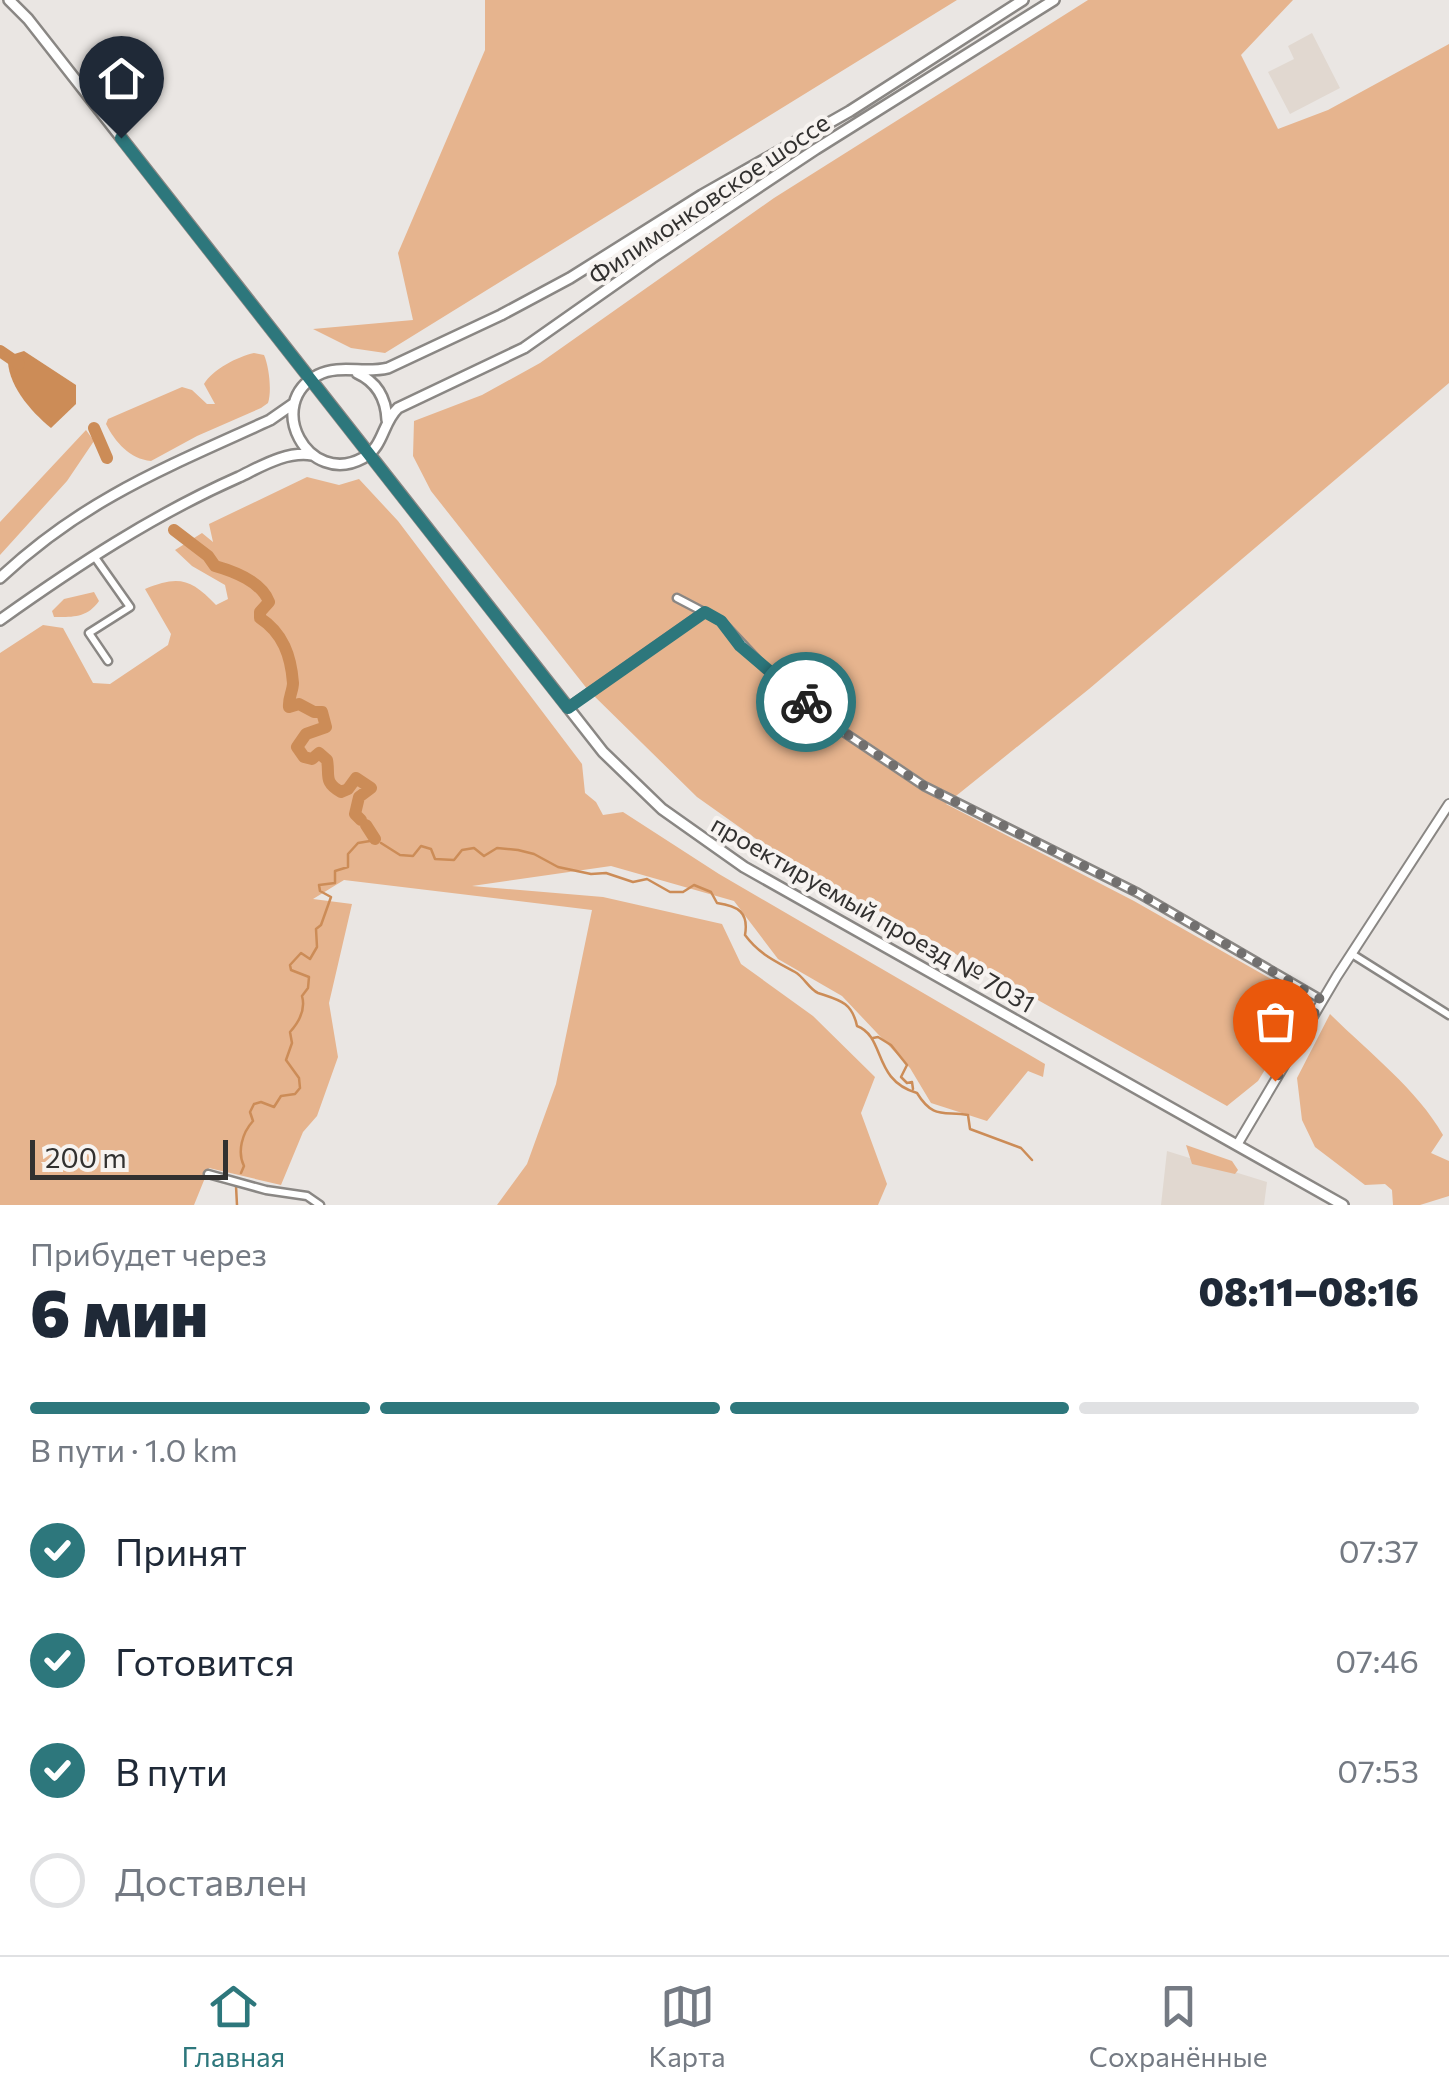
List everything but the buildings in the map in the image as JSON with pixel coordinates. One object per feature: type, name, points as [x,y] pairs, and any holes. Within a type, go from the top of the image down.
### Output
[{"type":"main road","name":"проектируемый проезд № 7031","points":[[9,0],[568,708],[638,789],[700,838],[744,866],[1335,1203]]},
{"type":"main road","name":"Филимонковское шоссе","points":[[309,381],[334,370],[388,368],[570,278],[702,195],[850,111],[1023,0]]},
{"type":"main road","name":"Филимонковское шоссе","points":[[368,455],[380,442],[398,408],[524,348],[816,150],[1054,0]]},
{"type":"main road","points":[[354,372],[372,382],[380,393],[386,405],[386,425]]},
{"type":"main road","points":[[0,578],[32,548],[104,498],[270,420],[295,402],[309,381]]},
{"type":"main road","points":[[295,402],[296,435],[313,456]]},
{"type":"main road","points":[[0,620],[94,555],[176,506],[222,484],[291,455],[313,456],[337,464],[368,455]]},
{"type":"street","points":[[94,555],[130,607],[89,633],[108,661]]},
{"type":"street","points":[[676,598],[721,621],[764,667],[839,729],[924,786],[1138,893],[1322,1000]]},
{"type":"street","points":[[568,708],[705,612]]},
{"type":"street","points":[[1238,1145],[1322,1000],[1449,804]]},
{"type":"street","points":[[1352,954],[1449,1016]]},
{"type":"street","points":[[208,1174],[266,1190],[307,1196],[320,1205]]},
{"type":"shaded area","points":[[485,0],[957,0],[385,353],[351,348],[313,329],[413,320],[398,253],[485,50]]},
{"type":"shaded area","points":[[1088,0],[1293,0],[1241,55],[1278,129],[1328,110],[1449,44],[1449,383],[1089,689],[946,804],[1134,901],[1308,1000],[1258,1081],[1227,1106],[779,855],[697,797],[588,690],[431,491],[413,456],[414,421],[482,395],[540,363],[774,198]]},
{"type":"shaded area","points":[[1312,33],[1340,88],[1290,114],[1268,72],[1294,59],[1288,46]]},
{"type":"shaded area","points":[[24,351],[76,385],[76,404],[51,428],[28,405],[11,376],[8,356]]},
{"type":"shaded area","points":[[254,353],[264,355],[266,360],[268,403],[151,461],[124,448],[106,424],[108,419],[182,387],[192,390],[207,404],[215,404],[204,384],[226,364]]},
{"type":"shaded area","points":[[86,430],[94,441],[67,481],[0,555],[0,522]]},
{"type":"shaded area","points":[[307,477],[339,485],[359,479],[398,521],[582,764],[585,793],[603,815],[623,812],[719,874],[1045,1064],[1043,1077],[1028,1071],[987,1121],[931,1103],[910,1068],[842,996],[778,959],[734,901],[611,866],[472,886],[603,897],[722,924],[741,964],[813,1016],[875,1077],[861,1113],[887,1184],[878,1205],[497,1205],[527,1164],[556,1084],[592,910],[344,880],[313,899],[352,904],[329,1003],[338,1057],[317,1116],[303,1132],[281,1185],[209,1168],[194,1205],[0,1205],[0,653],[43,625],[63,628],[93,683],[110,684],[168,645],[171,634],[145,589],[176,581],[192,585],[216,605],[228,599],[225,585],[192,566],[175,550],[202,533],[213,542],[209,524]]},
{"type":"shaded area","points":[[94,592],[99,601],[90,611],[54,617],[52,611],[64,599]]},
{"type":"shaded area","points":[[1330,1014],[1406,1086],[1432,1118],[1443,1135],[1431,1153],[1449,1161],[1449,1196],[1420,1205],[1393,1205],[1392,1190],[1385,1184],[1365,1185],[1315,1147],[1302,1120],[1297,1078]]},
{"type":"shaded area","points":[[1186,1145],[1232,1161],[1238,1170],[1235,1174],[1192,1164]]},
{"type":"shaded area","points":[[1167,1151],[1267,1182],[1264,1205],[1161,1205]]},
{"type":"waterway","points":[[0,351],[19,364]]},
{"type":"waterway","points":[[94,428],[107,458]]},
{"type":"waterway","points":[[174,530],[215,566],[246,578],[265,595],[269,602],[260,618],[280,638],[290,664],[293,683],[289,707],[299,704],[322,712],[326,727],[306,734],[297,747],[304,757],[312,759],[319,753],[327,760],[329,781],[341,792],[356,778],[371,788],[359,797],[355,814],[361,820]]},
{"type":"waterway","points":[[366,825],[375,839]]},
{"type":"waterway","points":[[241,1173],[242,1143],[253,1121],[250,1112],[254,1104],[261,1102],[274,1107],[281,1096],[295,1094],[300,1088],[299,1078],[286,1060],[292,1043],[290,1032],[301,1016],[302,996],[309,977],[291,970],[290,965],[301,953],[310,959],[317,947],[316,929],[331,897],[320,891],[319,885],[335,883],[335,871],[348,867],[348,854],[358,843],[376,840]]},
{"type":"waterway","points":[[381,843],[400,855],[413,856],[421,846],[431,849],[435,859],[454,860],[462,850],[474,848],[484,856],[497,848],[518,850],[558,867],[606,873],[633,882],[647,879],[670,892],[683,892],[694,885],[711,892],[717,903],[740,912],[750,942],[798,974],[815,991],[848,1007],[857,1026],[872,1039],[893,1079],[917,1093],[934,1110],[968,1115],[970,1129],[1021,1148],[1032,1160]]},
{"type":"waterway","points":[[873,1038],[891,1045],[907,1065],[901,1077],[912,1082],[913,1089]]},
{"type":"waterway","points":[[236,1186],[237,1205]]},
{"type":"way so far","points":[[806,702],[924,786],[1138,893],[1322,1000],[1275,1081]]},
{"type":"route","points":[[121,138],[568,708],[705,612],[721,621],[740,646],[806,702]]}]
